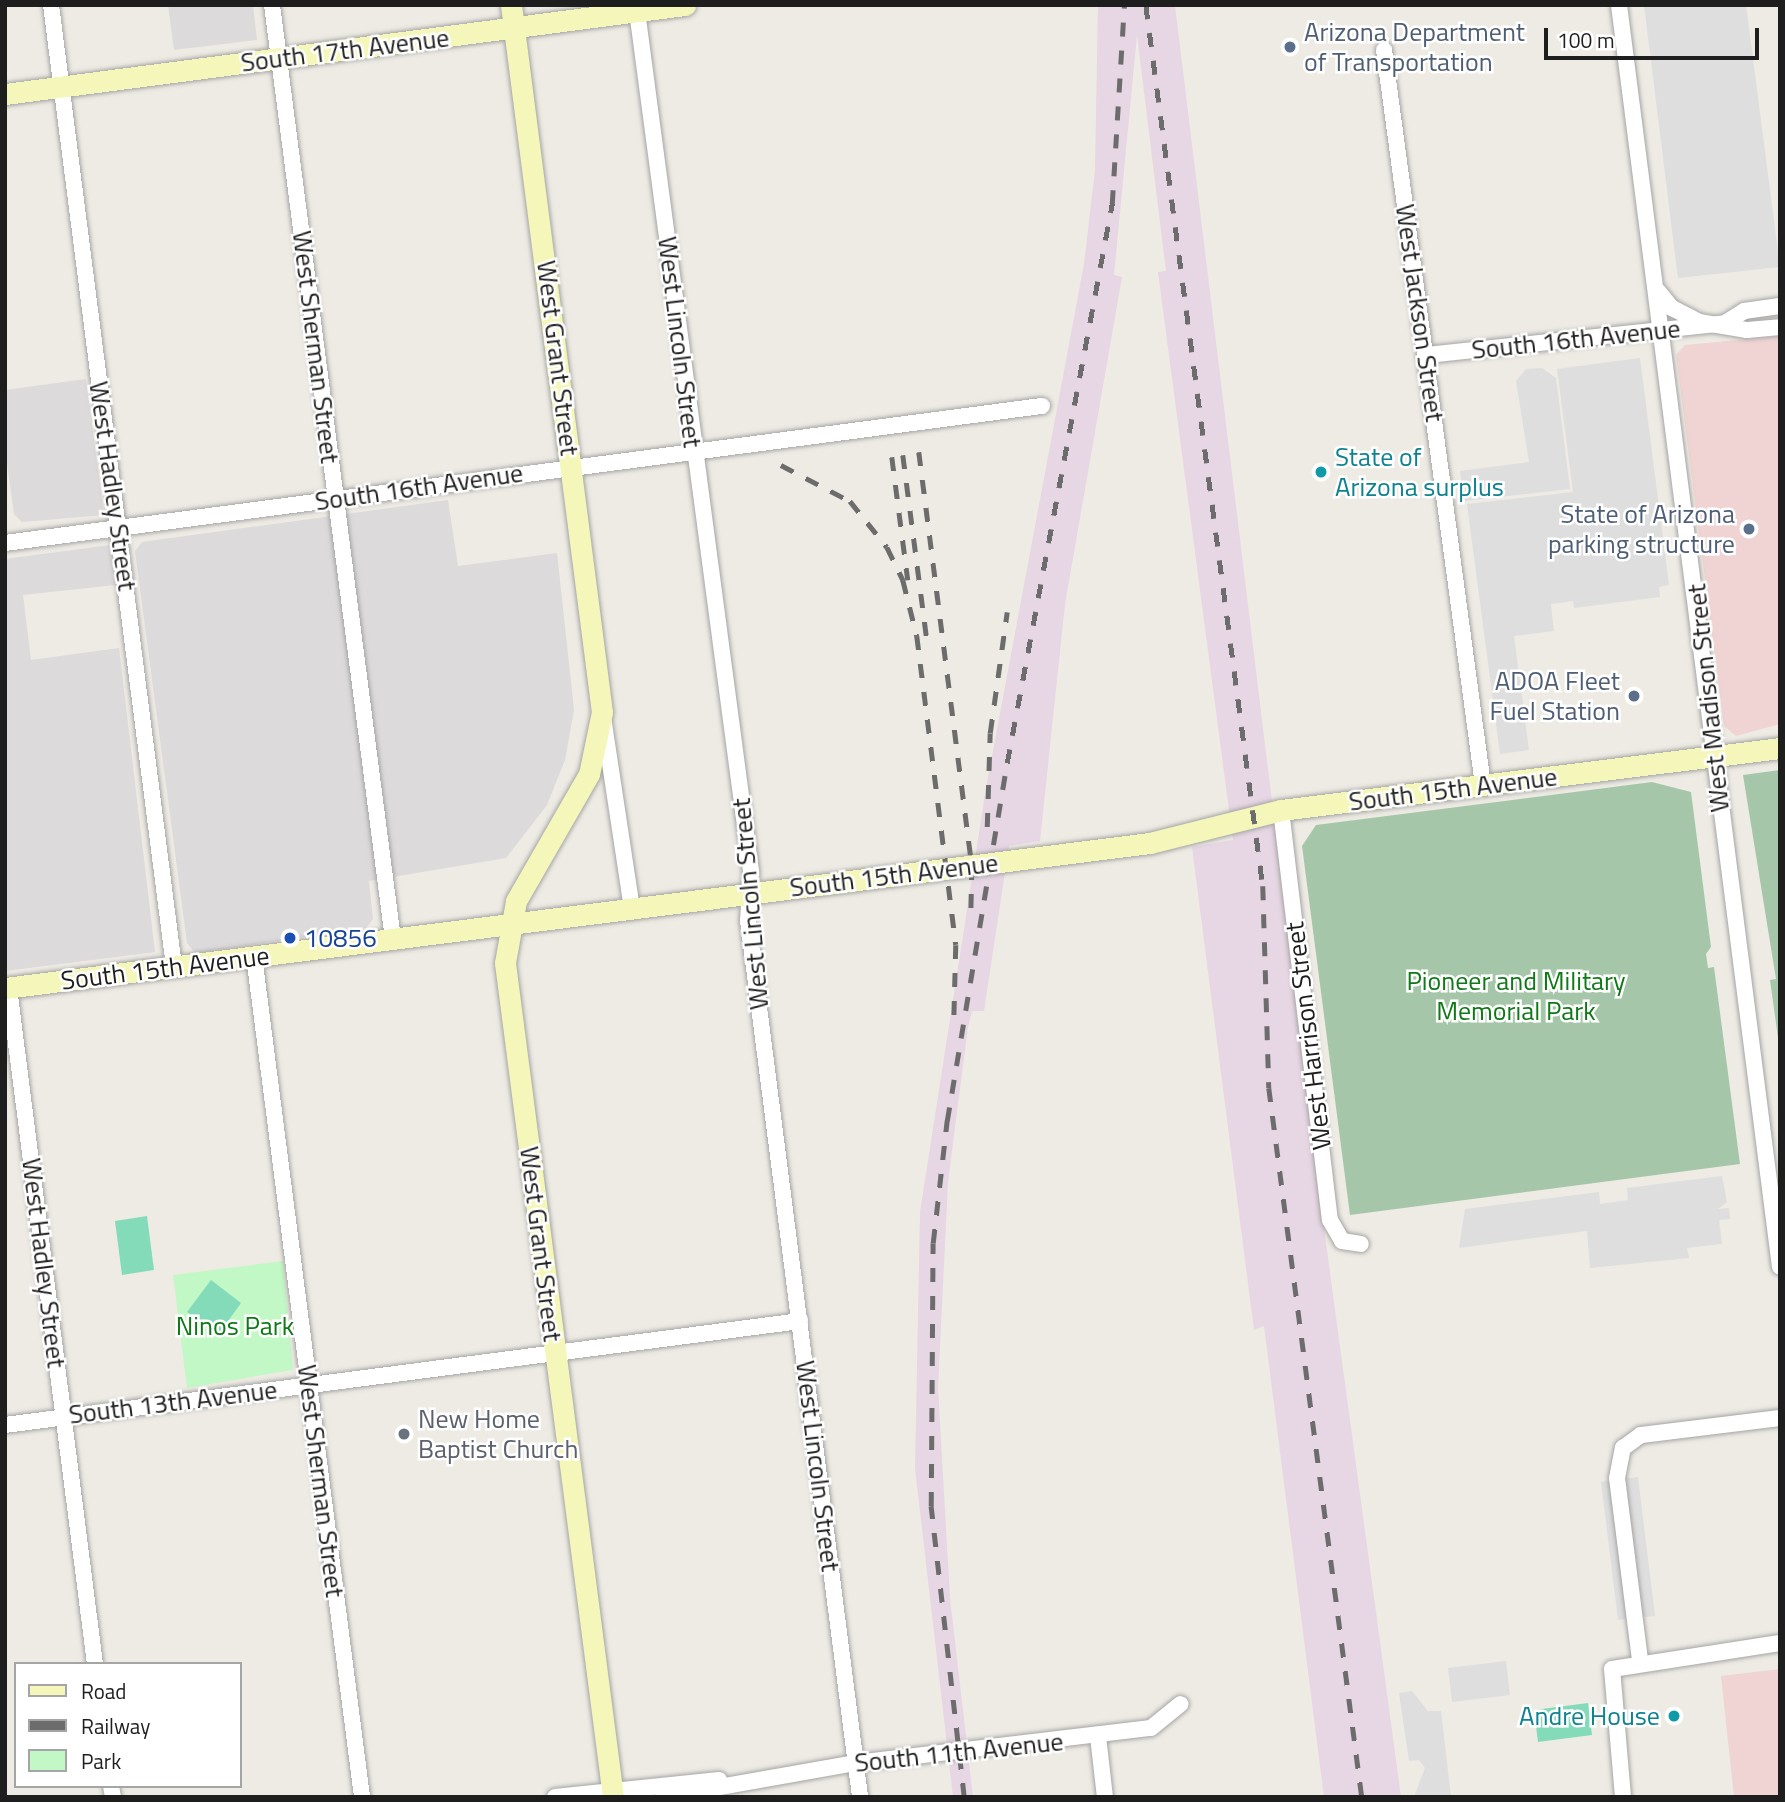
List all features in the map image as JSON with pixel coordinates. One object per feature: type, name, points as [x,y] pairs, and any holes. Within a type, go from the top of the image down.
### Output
[{"type":"main road","name":"West Grant Street","points":[[511,5],[602,712],[589,774],[531,867],[509,925],[509,999],[612,1793]]},
{"type":"main road","name":"South 17th Avenue","points":[[5,94],[685,5]]},
{"type":"main road","name":"South 15th Avenue","points":[[7,988],[1150,843],[1281,810],[1780,748]]},
{"type":"street","name":"West Hadley Street","points":[[51,5],[174,967]]},
{"type":"street","name":"West Sherman Street","points":[[272,5],[393,939]]},
{"type":"street","name":"West Madison Street","points":[[1619,5],[1663,328],[1715,756],[1775,1189],[1780,1267]]},
{"type":"street","name":"West Lincoln Street","points":[[637,11],[749,892],[748,921],[860,1797]]},
{"type":"street","name":"West Jackson Street","points":[[1384,50],[1483,785]]},
{"type":"street","name":"South 16th Avenue","points":[[1658,292],[1686,317],[1725,323],[1747,330],[1780,327]]},
{"type":"street","name":"South 16th Avenue","points":[[1427,355],[1725,323],[1744,311],[1780,306]]},
{"type":"street","name":"South 16th Avenue","points":[[5,543],[694,449],[1042,406]]},
{"type":"street","name":"West Grant Street","points":[[602,712],[632,909]]},
{"type":"street","name":"West Harrison Street","points":[[1281,810],[1330,1220],[1342,1241],[1361,1244]]},
{"type":"street","name":"West Sherman Street","points":[[254,957],[362,1797]]},
{"type":"street","name":"West Hadley Street","points":[[7,988],[95,1662]]},
{"type":"street","name":"South 13th Avenue","points":[[5,1425],[555,1350],[800,1321]]},
{"type":"street","points":[[1640,1660],[1617,1470],[1623,1448],[1641,1436],[1780,1418]]},
{"type":"street","points":[[1623,1797],[1612,1669],[1640,1660],[1780,1643]]},
{"type":"street","name":"South 11th Avenue","points":[[663,1797],[728,1781],[1151,1728],[1181,1704]]},
{"type":"street","points":[[1098,1736],[1105,1797]]},
{"type":"street","name":"South 11th Avenue","points":[[555,1797],[612,1793],[691,1778],[728,1781]]},
{"type":"shaded area","points":[[168,5],[253,5],[257,40],[174,50]]},
{"type":"shaded area","points":[[1098,5],[1175,5],[1323,1221],[1401,1797],[1324,1797],[1264,1326],[1254,1330],[1192,847],[1233,840],[1158,272],[1166,271],[1137,35],[1114,275],[1122,277],[1065,604],[1040,841],[1009,846],[984,1011],[972,1011],[968,1027],[948,1182],[938,1388],[950,1598],[973,1797],[953,1797],[915,1468],[920,1212],[986,788],[1084,264],[1095,170]]},
{"type":"shaded area","points":[[1644,5],[1746,5],[1780,267],[1678,278]]},
{"type":"shaded area","points":[[1780,336],[1780,724],[1736,736],[1724,726],[1676,355],[1685,345]]},
{"type":"shaded area","points":[[1640,358],[1669,585],[1659,587],[1660,597],[1574,608],[1573,601],[1551,604],[1554,631],[1514,636],[1529,750],[1500,754],[1467,504],[1573,492],[1557,369]]},
{"type":"shaded area","points":[[1542,368],[1556,378],[1570,489],[1463,501],[1460,471],[1529,462],[1516,381],[1526,369]]},
{"type":"shaded area","points":[[86,379],[104,515],[22,522],[14,514],[5,449],[5,390]]},
{"type":"shaded area","points":[[448,500],[458,566],[557,553],[574,710],[565,760],[547,805],[506,858],[369,881],[373,919],[366,928],[195,953],[187,943],[135,551],[142,542]]},
{"type":"shaded area","points":[[110,545],[115,585],[23,595],[31,660],[119,648],[155,952],[5,971],[5,559]]},
{"type":"shaded area","points":[[1722,1176],[1727,1202],[1718,1209],[1729,1208],[1730,1219],[1719,1220],[1722,1244],[1687,1248],[1689,1258],[1590,1268],[1587,1231],[1459,1248],[1465,1209],[1599,1192],[1600,1204],[1628,1200],[1627,1188]]},
{"type":"shaded area","points":[[1638,1477],[1655,1616],[1618,1620],[1601,1482]]},
{"type":"shaded area","points":[[1506,1661],[1510,1695],[1452,1702],[1448,1668]]},
{"type":"shaded area","points":[[1780,1669],[1780,1797],[1734,1797],[1721,1676]]},
{"type":"shaded area","points":[[1412,1691],[1428,1711],[1441,1711],[1451,1797],[1414,1797],[1425,1768],[1419,1760],[1409,1761],[1399,1693]]},
{"type":"green space","points":[[1780,770],[1780,1052],[1770,980],[1776,979],[1743,775]]},
{"type":"green space","name":"Pioneer and Military Memorial Park","points":[[1652,782],[1691,792],[1711,947],[1706,954],[1708,968],[1714,967],[1740,1164],[1350,1215],[1302,846],[1316,825]]},
{"type":"green space","points":[[147,1216],[154,1270],[122,1275],[115,1221]]},
{"type":"green space","name":"Ninos Park","points":[[283,1261],[293,1370],[187,1388],[173,1275]]},
{"type":"green space","points":[[211,1280],[241,1303],[218,1335],[187,1312]]},
{"type":"green space","points":[[1588,1703],[1592,1735],[1538,1742],[1534,1710]]},
{"type":"railway","points":[[964,1797],[931,1506],[933,1243],[947,1121],[1007,763],[1112,204],[1124,5]]},
{"type":"railway","points":[[1146,5],[1263,886],[1269,1088],[1362,1797]]},
{"type":"railway","points":[[919,452],[972,866],[971,919]]},
{"type":"railway","points":[[903,455],[927,640]]},
{"type":"railway","points":[[892,457],[908,580]]},
{"type":"railway","points":[[781,465],[850,501],[887,547],[903,580],[917,636],[956,945],[954,1023]]},
{"type":"railway","points":[[987,827],[990,733],[1007,612]]},
{"type":"railway","points":[[655,1797],[717,1797]]},
{"type":"place","name":"Arizona Department of Transportation","points":[[1290,47]]},
{"type":"place","name":"State of Arizona surplus","points":[[1321,472]]},
{"type":"place","name":"State of Arizona parking structure","points":[[1749,529]]},
{"type":"place","name":"ADOA Fleet Fuel Station","points":[[1634,696]]},
{"type":"place","name":"10856","points":[[290,938]]},
{"type":"place","name":"New Home Baptist Church","points":[[404,1434]]},
{"type":"place","name":"Andre House","points":[[1674,1716]]}]
